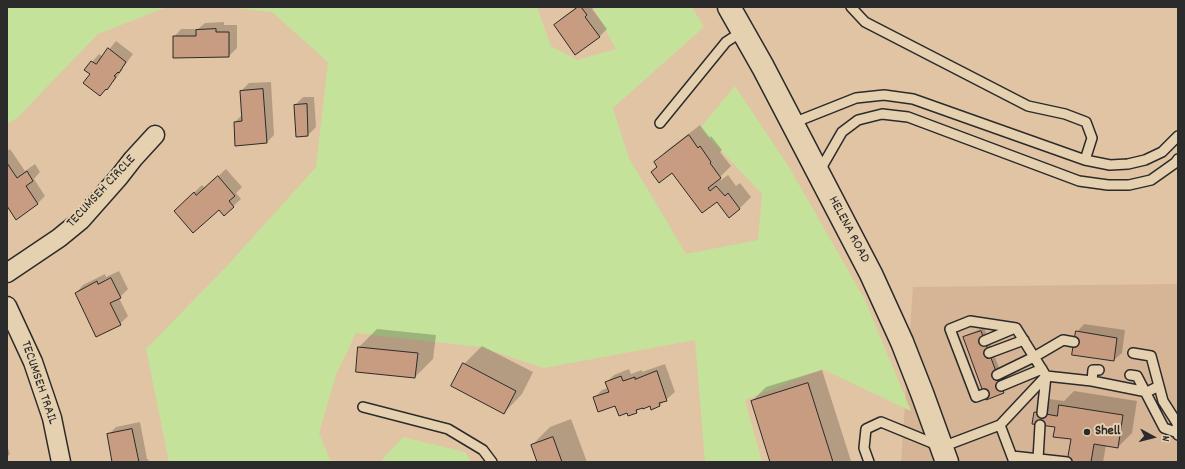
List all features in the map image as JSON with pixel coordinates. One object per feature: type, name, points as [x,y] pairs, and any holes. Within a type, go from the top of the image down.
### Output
[{"type":"main road","name":"HELENA ROAD","points":[[729,7],[793,123],[871,274],[902,342],[945,455]]},
{"type":"street","name":"TECUMSEH CIRCLE","points":[[7,273],[59,238],[81,220],[155,135]]},
{"type":"street","name":"TECUMSEH TRAIL","points":[[7,306],[33,362],[52,418],[61,462]]},
{"type":"lane","points":[[850,7],[864,22],[1028,106],[1065,114],[1086,122],[1092,138],[1085,160]]},
{"type":"lane","points":[[660,123],[726,42],[743,31]]},
{"type":"lane","points":[[793,123],[856,98],[884,95],[913,99],[1085,160],[1110,165],[1128,164],[1145,160],[1162,152],[1178,136]]},
{"type":"lane","points":[[818,173],[842,132],[858,120],[882,114],[908,117],[1079,182],[1108,185],[1129,185],[1151,180],[1175,163],[1178,159]]},
{"type":"lane","points":[[984,394],[976,397],[976,385],[963,350],[950,328],[970,321],[1016,328],[1044,373],[1042,414]]},
{"type":"lane","points":[[984,341],[1016,328]]},
{"type":"lane","points":[[989,353],[1024,340]]},
{"type":"lane","points":[[997,375],[1034,357],[1063,340],[1074,342]]},
{"type":"lane","points":[[1130,375],[1137,376],[1147,392],[1164,428],[1178,434],[1177,423],[1163,401],[1151,356],[1134,353]]},
{"type":"lane","points":[[1092,381],[1093,370],[1099,370]]},
{"type":"lane","points":[[869,462],[864,448],[866,429],[881,422],[945,455],[1000,425],[1044,373]]},
{"type":"lane","points":[[1001,386],[1044,373],[1147,392],[1159,386]]},
{"type":"lane","points":[[363,407],[448,428],[483,450],[492,462]]},
{"type":"lane","points":[[1000,425],[1013,459],[1038,459],[1067,462]]},
{"type":"lane","points":[[1038,459],[1040,425]]},
{"type":"shaded area","points":[[1178,284],[1178,462],[901,462],[913,287]]},
{"type":"green space","points":[[7,7],[167,7],[98,34],[17,118],[7,124]]},
{"type":"green space","points":[[227,7],[537,7],[551,46],[577,60],[616,49],[593,7],[692,7],[704,27],[613,108],[629,158],[686,254],[758,240],[762,194],[700,128],[735,86],[789,167],[865,300],[911,411],[822,369],[745,400],[762,462],[705,462],[695,340],[544,368],[480,347],[356,333],[336,375],[319,433],[330,460],[345,462],[169,462],[146,349],[228,265],[316,167],[328,62],[272,12]]},
{"type":"green space","points":[[403,437],[465,452],[471,462],[380,462]]},
{"type":"building","points":[[578,7],[581,7],[587,15],[585,17],[600,37],[575,55],[554,25]]},
{"type":"building","points":[[216,29],[216,32],[229,32],[229,57],[173,58],[173,36],[196,36],[196,30]]},
{"type":"building","points":[[108,48],[126,62],[119,73],[118,72],[114,76],[116,77],[107,90],[106,89],[100,96],[83,83],[90,74],[84,70],[91,61],[96,64]]},
{"type":"building","points":[[263,89],[267,143],[235,146],[234,122],[242,121],[240,91]]},
{"type":"building","points":[[307,104],[308,136],[296,137],[294,105]]},
{"type":"building","points":[[689,135],[698,148],[700,146],[721,178],[708,188],[710,191],[716,186],[725,196],[728,193],[740,209],[729,218],[717,202],[702,213],[672,173],[659,183],[651,172],[657,167],[654,162]]},
{"type":"building","points":[[7,163],[17,178],[27,171],[33,181],[26,186],[38,204],[16,220],[7,206]]},
{"type":"building","points":[[218,176],[235,196],[229,201],[234,207],[224,216],[219,210],[193,233],[174,211],[194,192],[196,195]]},
{"type":"building","points":[[111,278],[121,298],[110,303],[121,325],[96,337],[75,293],[97,281],[98,284]]},
{"type":"building","points":[[981,331],[1004,393],[986,400],[963,337]]},
{"type":"building","points":[[1076,331],[1117,338],[1114,361],[1072,355]]},
{"type":"building","points":[[358,347],[418,353],[415,378],[356,372]]},
{"type":"building","points":[[463,363],[516,391],[504,414],[451,386]]},
{"type":"building","points":[[657,371],[667,401],[659,403],[660,406],[651,410],[650,406],[636,410],[637,413],[628,416],[627,413],[619,416],[615,406],[598,412],[593,397],[609,392],[605,382],[621,376],[623,381],[635,377],[635,379]]},
{"type":"building","points":[[808,383],[833,462],[770,462],[751,401]]},
{"type":"building","name":"Shell","points":[[1059,405],[1123,415],[1118,448],[1094,444],[1091,462],[1067,462],[1071,439],[1053,437],[1055,427],[1032,424],[1034,412],[1057,416]]},
{"type":"building","points":[[132,429],[139,462],[112,462],[107,434]]},
{"type":"building","points":[[553,437],[562,462],[537,462],[531,445]]},
{"type":"place","name":"Shell","points":[[1087,432]]}]
